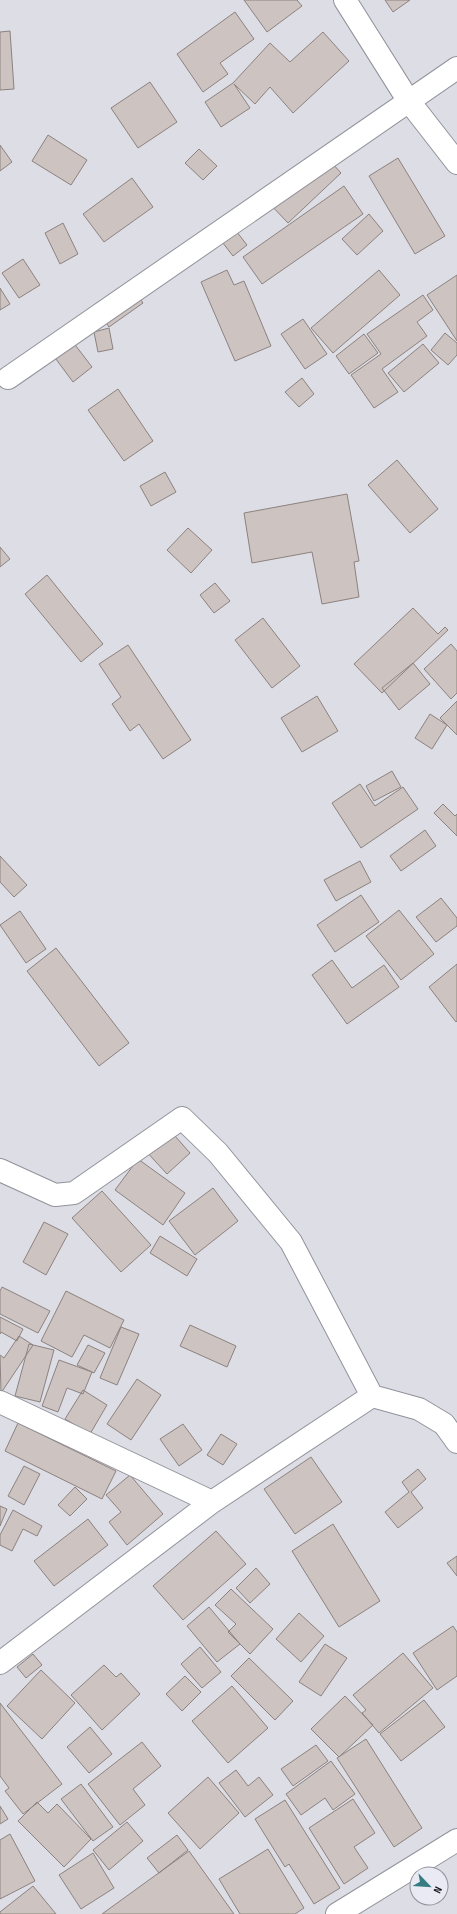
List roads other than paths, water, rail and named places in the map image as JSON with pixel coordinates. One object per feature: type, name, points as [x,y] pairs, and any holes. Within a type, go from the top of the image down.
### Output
[{"type":"street","points":[[345,0],[408,100],[457,163]]},
{"type":"street","points":[[8,378],[408,100],[457,68]]},
{"type":"street","points":[[0,1170],[55,1195],[74,1193],[182,1118],[218,1153],[291,1242],[372,1396],[418,1409],[444,1424],[457,1442]]},
{"type":"street","points":[[0,1663],[212,1502],[372,1396]]},
{"type":"street","points":[[0,1402],[212,1502]]},
{"type":"street","points":[[337,1914],[457,1840]]}]
